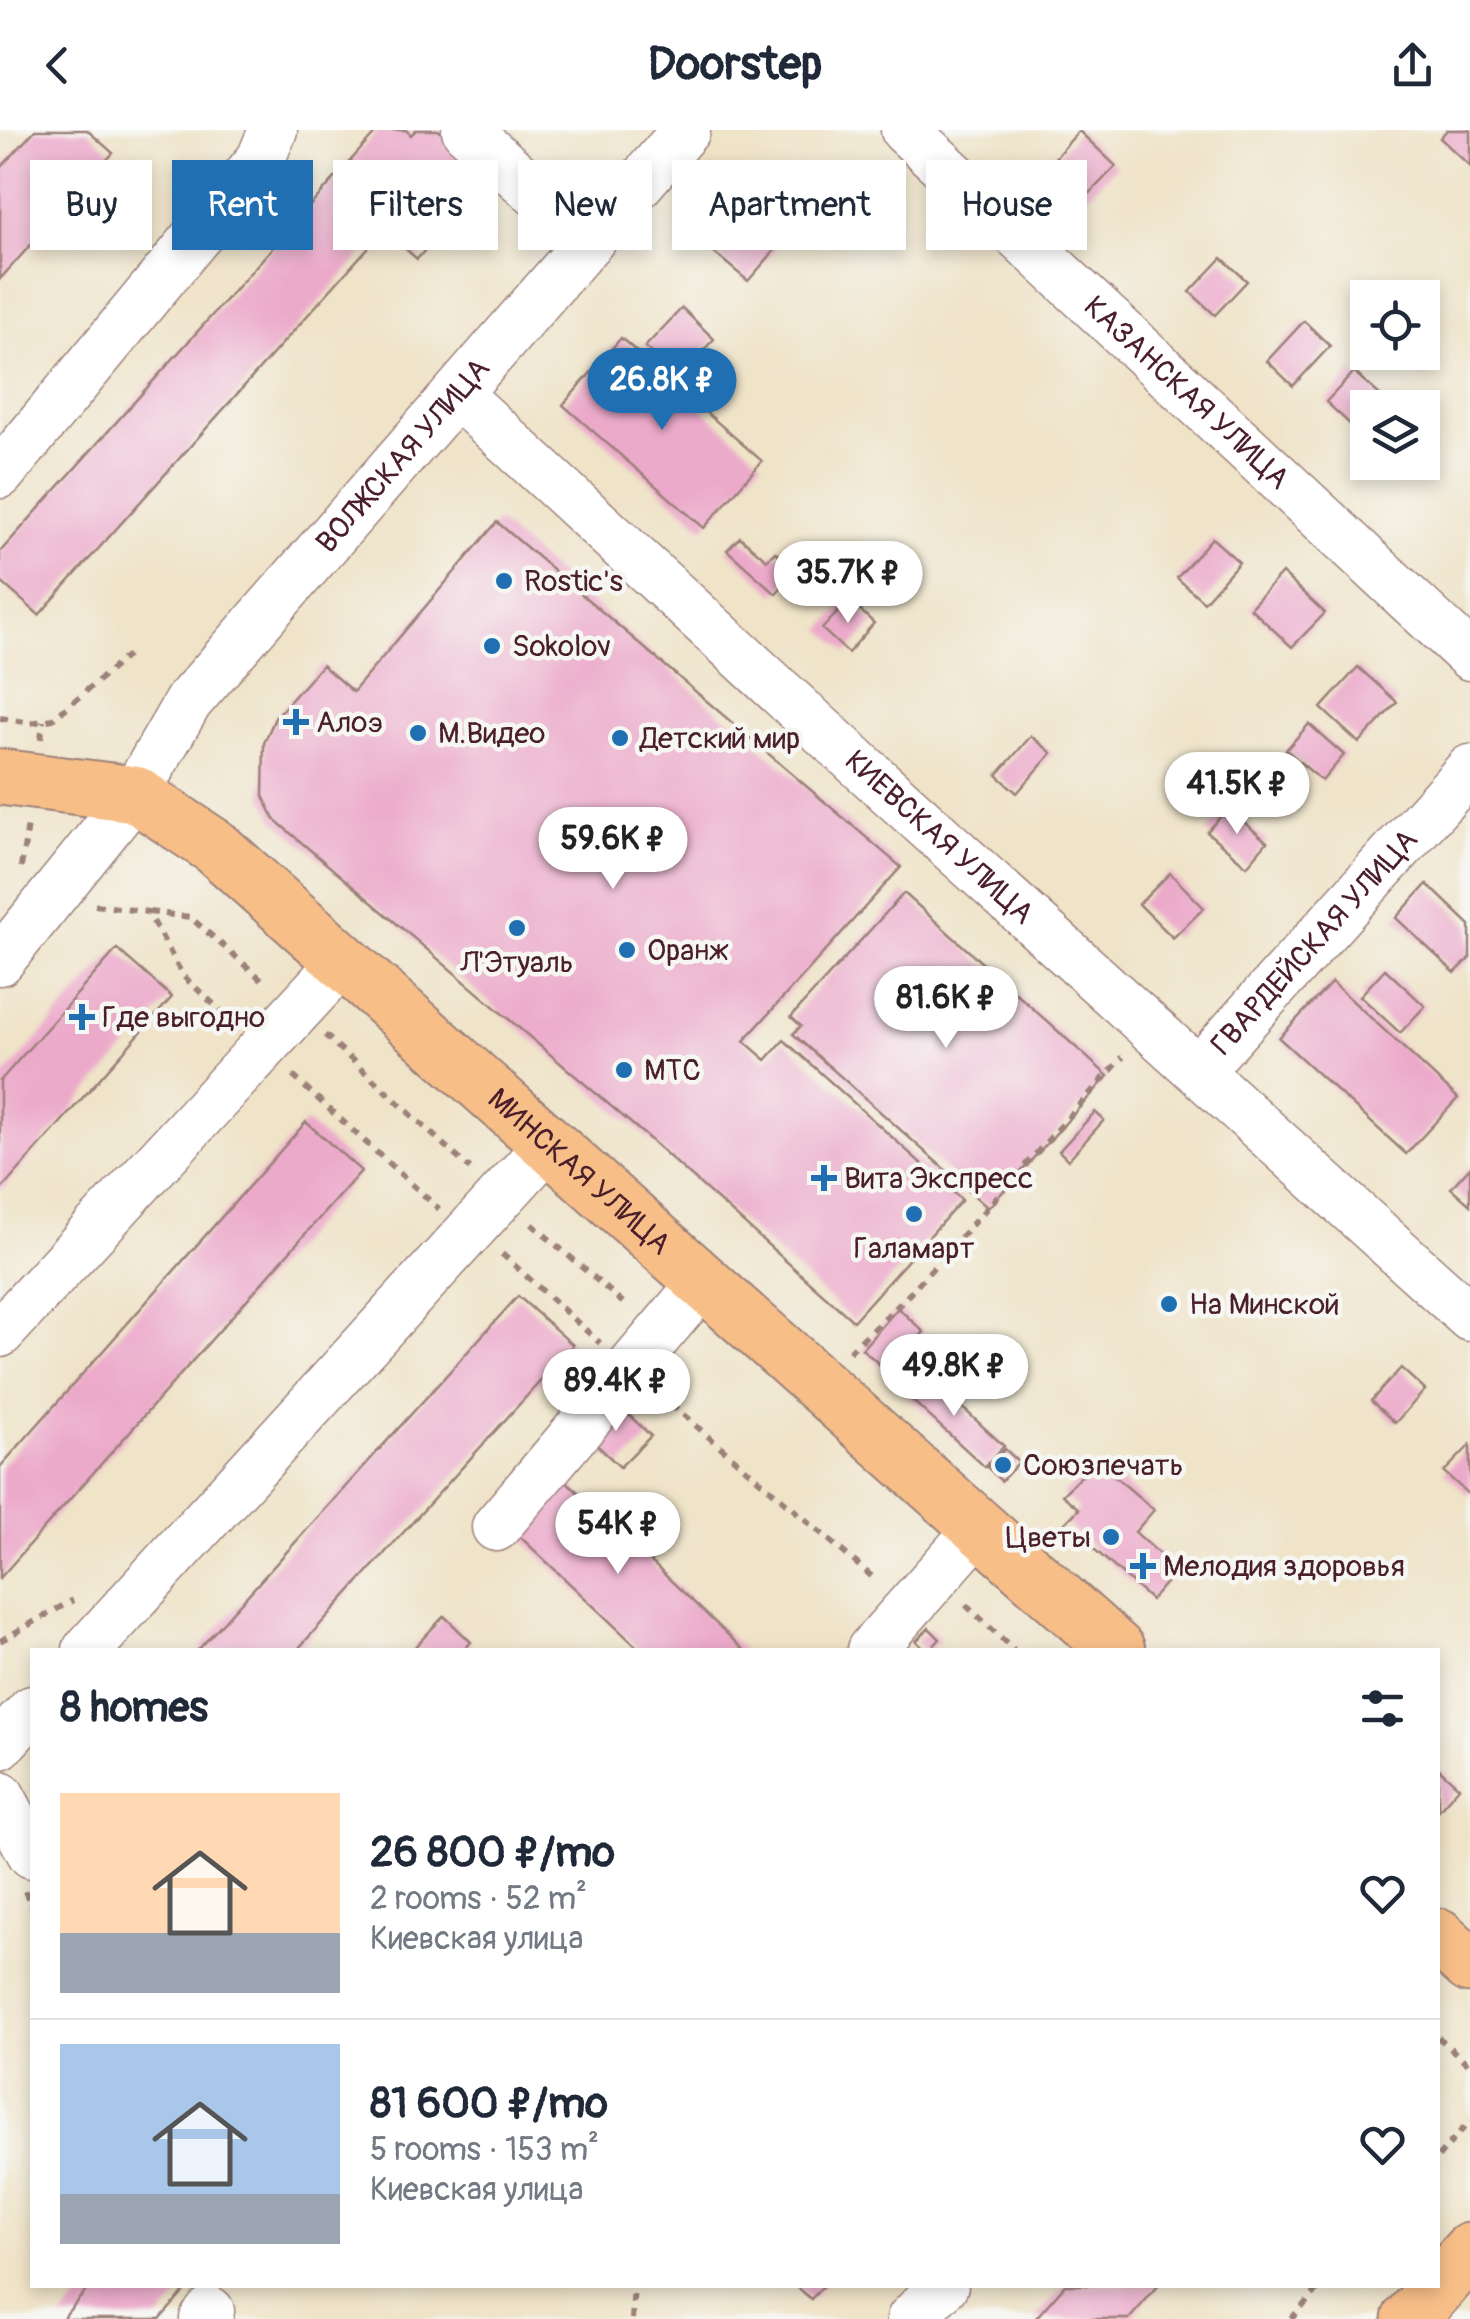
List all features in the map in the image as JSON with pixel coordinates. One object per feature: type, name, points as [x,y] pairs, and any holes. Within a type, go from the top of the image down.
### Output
[{"type":"main road","name":"МИНСКАЯ УЛИЦА","points":[[0,776],[135,794],[214,847],[1115,1648]]},
{"type":"main road","points":[[1440,1938],[1470,1965]]},
{"type":"main road","points":[[1440,2285],[1470,2251]]},
{"type":"main road","points":[[1410,2319],[1437,2288]]},
{"type":"street","points":[[0,474],[261,159],[273,130]]},
{"type":"street","points":[[466,130],[518,177]]},
{"type":"street","name":"ВОЛЖСКАЯ УЛИЦА","points":[[652,169],[686,130]]},
{"type":"street","name":"КАЗАНСКАЯ УЛИЦА","points":[[906,130],[1470,656]]},
{"type":"street","name":"ВОЛЖСКАЯ УЛИЦА","points":[[0,961],[135,794],[188,702],[582,250]]},
{"type":"street","name":"КИЕВСКАЯ УЛИЦА","points":[[457,394],[1470,1317]]},
{"type":"street","name":"ГВАРДЕЙСКАЯ УЛИЦА","points":[[1199,1070],[1470,769]]},
{"type":"street","points":[[0,1333],[344,960]]},
{"type":"street","points":[[89,1648],[550,1143]]},
{"type":"street","points":[[496,1527],[704,1281]]},
{"type":"street","points":[[872,1648],[980,1527]]},
{"type":"street","points":[[0,1745],[30,1712]]},
{"type":"street","points":[[0,1795],[30,1850]]},
{"type":"street","points":[[912,2319],[941,2288]]},
{"type":"path","points":[[0,718],[31,723],[53,719],[133,651]]},
{"type":"path","points":[[148,912],[190,917],[501,1197],[660,1334]]},
{"type":"path","points":[[818,1383],[903,1301],[1150,1026]]},
{"type":"path","points":[[936,1577],[1012,1648]]},
{"type":"path","points":[[1440,2039],[1470,2066]]},
{"type":"path","points":[[1440,2156],[1470,2121]]},
{"type":"path","points":[[632,2319],[634,2288]]},
{"type":"path","points":[[1291,2319],[1319,2288]]},
{"type":"building","points":[[35,130],[87,130],[113,153],[107,160],[30,160],[30,246],[0,279],[0,169]]},
{"type":"building","points":[[378,130],[406,130],[411,135],[416,130],[438,130],[472,160],[351,160]]},
{"type":"building","points":[[1447,130],[1470,130],[1470,166],[1440,138]]},
{"type":"building","points":[[1079,131],[1116,166],[1087,196],[1087,160],[1053,160]]},
{"type":"building","points":[[333,180],[333,250],[366,250],[39,615],[0,581],[0,552],[271,250],[313,250],[313,203]]},
{"type":"building","points":[[407,250],[425,250],[417,259]]},
{"type":"building","points":[[711,250],[775,250],[748,281]]},
{"type":"building","points":[[1222,258],[1247,281],[1215,315],[1190,292]]},
{"type":"building","points":[[682,308],[714,339],[678,377],[645,347]]},
{"type":"building","points":[[1304,321],[1330,346],[1293,386],[1267,361]]},
{"type":"building","points":[[621,338],[762,461],[704,528],[563,405]]},
{"type":"building","points":[[1354,372],[1374,390],[1350,390],[1350,424],[1326,402]]},
{"type":"building","name":"Оранж","points":[[497,522],[901,867],[744,1041],[766,1060],[784,1040],[962,1200],[853,1321],[653,1142],[275,820],[263,796],[264,743],[275,718],[322,665],[353,692]]},
{"type":"building","points":[[740,537],[767,560],[775,552],[797,570],[776,594],[727,550]]},
{"type":"building","points":[[1212,538],[1239,562],[1204,602],[1177,578]]},
{"type":"building","points":[[1282,573],[1325,613],[1292,647],[1250,608]]},
{"type":"building","points":[[849,600],[874,623],[848,653],[822,629]]},
{"type":"building","points":[[1358,667],[1397,702],[1359,743],[1321,708]]},
{"type":"building","points":[[1309,724],[1344,755],[1322,781],[1286,750]]},
{"type":"building","points":[[1031,736],[1052,753],[1017,793],[997,775]]},
{"type":"building","points":[[1228,808],[1267,842],[1247,866],[1207,832]]},
{"type":"building","points":[[1170,873],[1204,908],[1173,938],[1139,904]]},
{"type":"building","points":[[1427,884],[1470,925],[1470,958],[1455,973],[1396,918]]},
{"type":"building","points":[[904,893],[1108,1076],[988,1208],[793,1034],[801,1026],[791,1017]]},
{"type":"building","points":[[117,949],[172,997],[0,1191],[0,1081]]},
{"type":"building","points":[[1385,969],[1425,1006],[1400,1033],[1360,996]]},
{"type":"building","points":[[1332,982],[1458,1098],[1406,1154],[1279,1038]]},
{"type":"building","points":[[1095,1112],[1104,1120],[1068,1160],[1059,1151]]},
{"type":"building","points":[[306,1122],[361,1171],[0,1578],[0,1467]]},
{"type":"building","points":[[1470,1167],[1470,1205],[1451,1188]]},
{"type":"building","points":[[518,1296],[573,1345],[299,1648],[200,1648]]},
{"type":"building","points":[[898,1308],[924,1332],[888,1372],[862,1349]]},
{"type":"building","points":[[1401,1368],[1425,1390],[1395,1423],[1371,1401]]},
{"type":"building","points":[[924,1372],[1004,1446],[985,1467],[904,1393]]},
{"type":"building","points":[[613,1400],[651,1436],[620,1467],[582,1431]]},
{"type":"building","points":[[1470,1445],[1470,1496],[1444,1472]]},
{"type":"building","name":"Союзпечать","points":[[1005,1449],[1019,1462],[1001,1481],[987,1467]]},
{"type":"building","points":[[1104,1467],[1154,1510],[1135,1532],[1177,1570],[1151,1600],[1065,1523],[1079,1509],[1062,1495],[1080,1477]]},
{"type":"building","points":[[565,1480],[742,1648],[638,1648],[515,1532]]},
{"type":"building","points":[[444,1616],[471,1642],[466,1648],[414,1648]]},
{"type":"building","points":[[929,1628],[940,1639],[932,1648],[923,1648],[916,1641]]},
{"type":"building","points":[[1440,1770],[1459,1787],[1440,1809]]},
{"type":"building","points":[[88,2288],[187,2288],[160,2319],[62,2319]]},
{"type":"building","points":[[798,2288],[821,2288],[811,2299]]},
{"type":"building","points":[[1062,2288],[1156,2288],[1129,2319],[1035,2319]]},
{"type":"place","name":"Rostic's","points":[[504,581]]},
{"type":"place","name":"Sokolov","points":[[492,646]]},
{"type":"place","name":"Алоэ","points":[[296,722]]},
{"type":"place","name":"М.Видео","points":[[418,733]]},
{"type":"place","name":"Детский мир","points":[[620,738]]},
{"type":"place","name":"Л'Этуаль","points":[[517,928]]},
{"type":"place","name":"Оранж","points":[[627,950]]},
{"type":"place","name":"Где выгодно","points":[[82,1017]]},
{"type":"place","name":"МТС","points":[[624,1070]]},
{"type":"place","name":"Вита Экспресс","points":[[824,1178]]},
{"type":"place","name":"Галамарт","points":[[914,1214]]},
{"type":"place","name":"На Минской","points":[[1169,1304]]},
{"type":"place","name":"Союзпечать","points":[[1003,1465]]},
{"type":"place","name":"Цветы","points":[[1111,1537]]},
{"type":"place","name":"Мелодия здоровья","points":[[1143,1566]]}]
